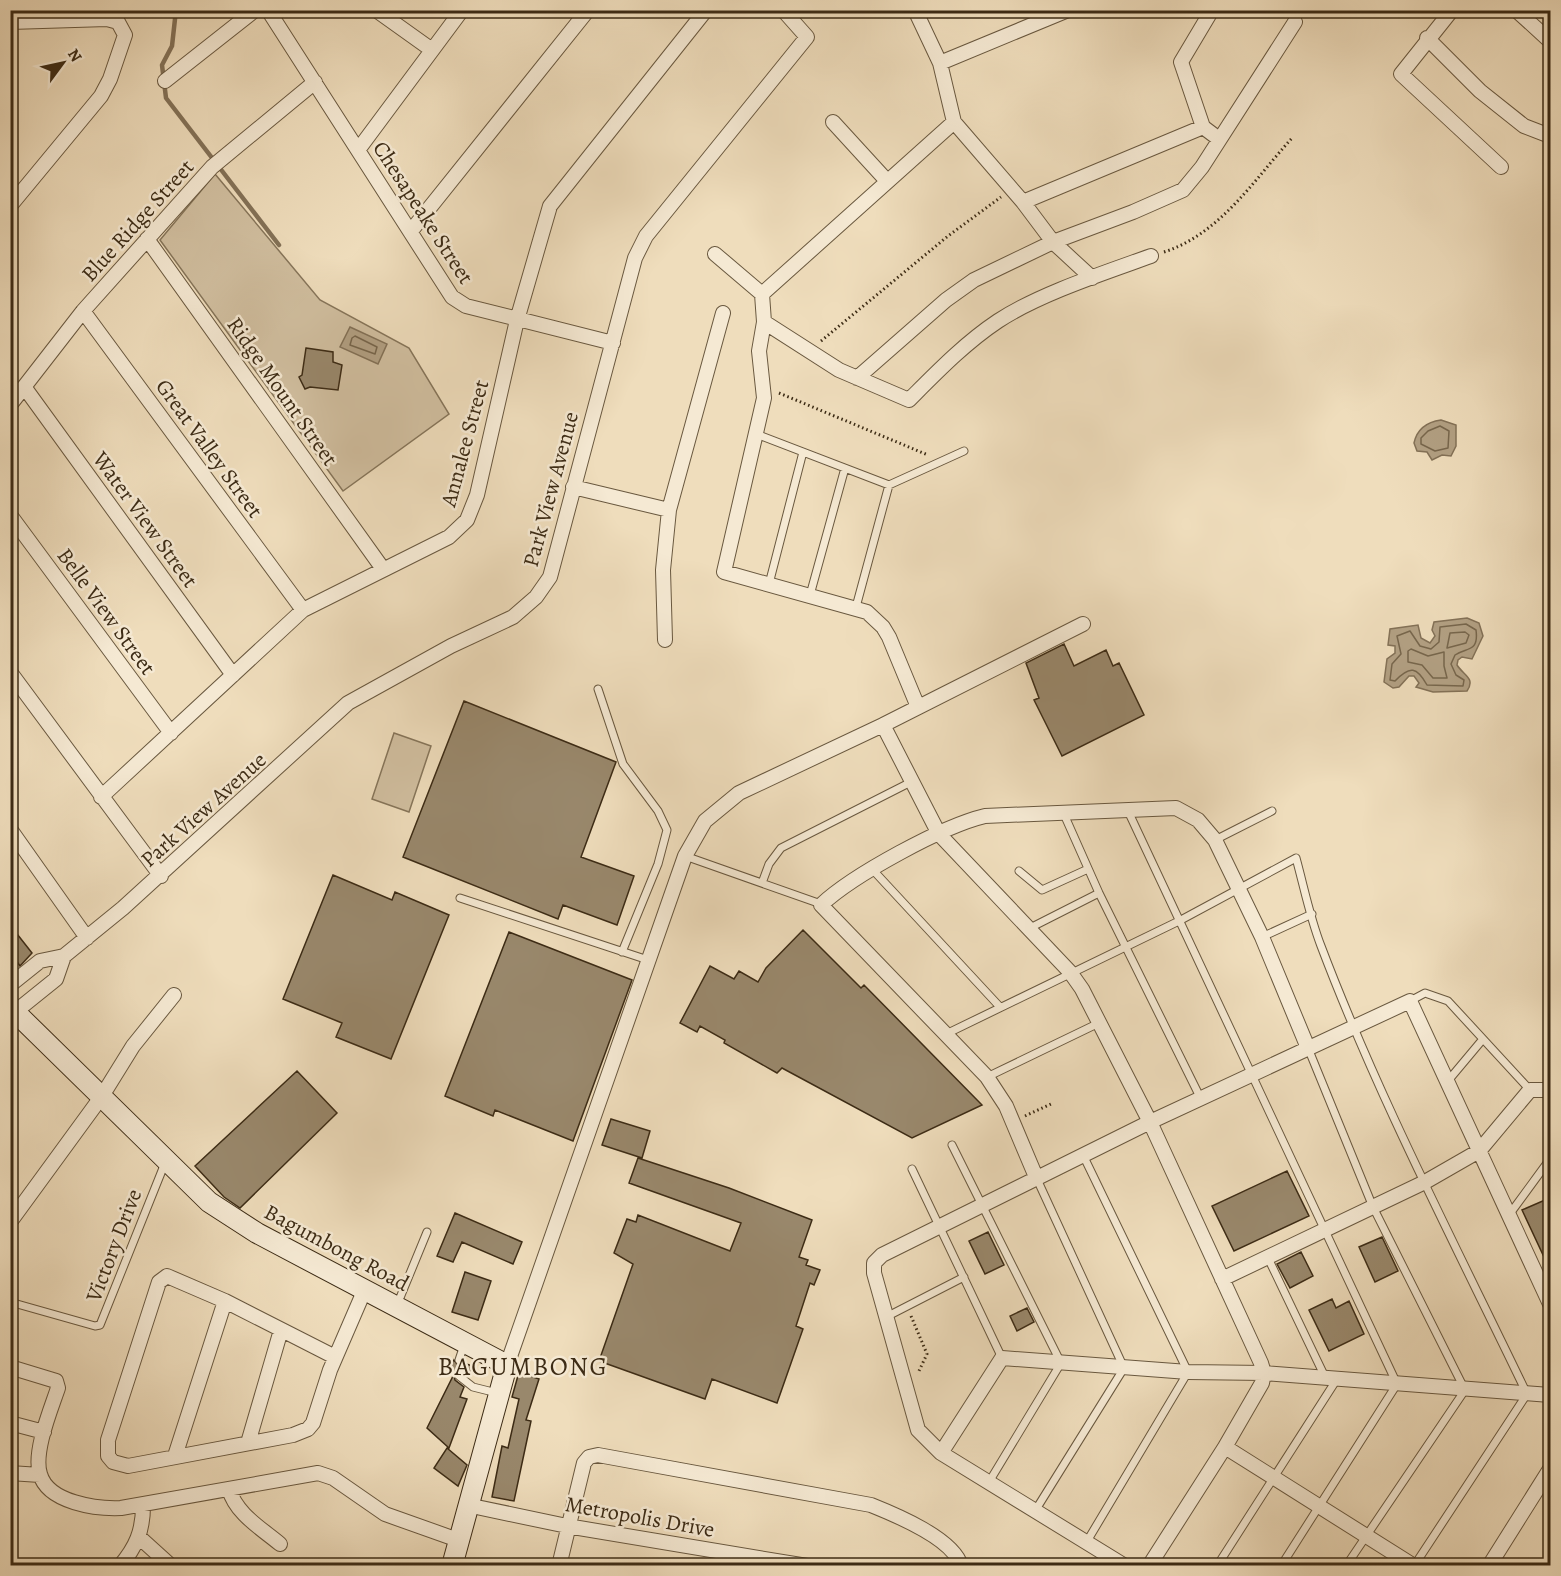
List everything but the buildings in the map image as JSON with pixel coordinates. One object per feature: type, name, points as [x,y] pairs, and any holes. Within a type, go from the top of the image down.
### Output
[{"type":"main road","name":"Bagumbong Road","points":[[13,1010],[167,1158],[209,1202],[257,1233],[396,1306],[462,1351],[507,1365]]},
{"type":"main road","points":[[452,1566],[507,1365]]},
{"type":"street","points":[[165,81],[255,10]]},
{"type":"street","name":"Chesapeake Street","points":[[268,10],[452,297],[466,306],[613,343]]},
{"type":"street","points":[[376,10],[432,50]]},
{"type":"street","points":[[358,150],[462,10]]},
{"type":"street","points":[[411,231],[588,10]]},
{"type":"street","name":"Annalee Street","points":[[100,797],[303,610],[449,537],[467,520],[477,495],[517,320],[550,206],[706,10]]},
{"type":"street","name":"Park View Avenue","points":[[10,985],[40,960],[64,956],[87,938],[161,876],[348,704],[451,646],[513,617],[536,597],[550,578],[634,258],[646,236],[807,37],[783,10]]},
{"type":"street","points":[[915,10],[940,63],[954,122],[1023,202],[1053,242],[1092,278]]},
{"type":"street","points":[[940,63],[1068,10]]},
{"type":"street","points":[[1212,10],[1181,62],[1203,127],[1219,139]]},
{"type":"street","points":[[1452,10],[1427,38],[1401,74],[1501,167]]},
{"type":"street","points":[[1516,10],[1551,41]]},
{"type":"street","points":[[10,22],[107,19],[118,22],[125,35],[110,79],[101,96],[10,206]]},
{"type":"street","points":[[857,378],[960,289],[1053,242],[1173,197],[1193,180],[1295,22]]},
{"type":"street","points":[[1427,38],[1497,105],[1524,126],[1551,136]]},
{"type":"street","name":"Blue Ridge Street","points":[[10,405],[83,311],[212,167],[315,82]]},
{"type":"street","points":[[833,122],[887,182]]},
{"type":"street","points":[[762,294],[954,122]]},
{"type":"street","points":[[1023,202],[1203,127]]},
{"type":"street","name":"Ridge Mount Street","points":[[147,239],[383,569]]},
{"type":"street","points":[[716,254],[762,294],[764,322],[759,351],[764,398],[724,572],[856,607],[867,612],[883,627],[918,707]]},
{"type":"street","points":[[764,322],[808,352],[857,378],[909,400],[973,340],[1001,319],[1092,278],[1150,256]]},
{"type":"street","name":"Great Valley Street","points":[[83,311],[303,610]]},
{"type":"street","points":[[665,640],[663,570],[669,510],[723,313]]},
{"type":"street","name":"Water View Street","points":[[25,388],[233,675]]},
{"type":"street","points":[[573,487],[669,510]]},
{"type":"street","name":"Belle View Street","points":[[10,515],[171,733]]},
{"type":"street","points":[[507,1365],[685,856],[705,821],[739,793],[883,725],[1083,624]]},
{"type":"street","points":[[10,672],[100,797],[161,876]]},
{"type":"street","points":[[883,725],[939,834],[1071,972],[1101,1022],[1150,1122],[1264,1373],[1262,1383],[1225,1447],[1149,1566]]},
{"type":"street","points":[[1036,1177],[1013,1122],[998,1092],[987,1077],[821,904],[843,886],[939,834],[969,820],[985,816],[1176,808],[1198,819],[1215,840],[1240,889],[1308,1048]]},
{"type":"street","points":[[10,829],[87,938]]},
{"type":"street","name":"Park View Avenue","points":[[13,1010],[56,979],[64,956]]},
{"type":"street","points":[[10,1222],[102,1096],[133,1046],[174,995]]},
{"type":"street","points":[[1125,1566],[941,1453],[918,1430],[888,1316],[874,1273],[874,1263],[882,1255],[982,1203],[1150,1122],[1410,1001],[1551,1304]]},
{"type":"street","points":[[1222,1279],[1425,1182],[1479,1151],[1530,1090],[1551,1090]]},
{"type":"street","points":[[335,1357],[225,1301],[167,1276],[159,1282],[107,1448],[108,1456],[120,1465],[293,1435],[308,1429],[317,1415],[335,1357],[365,1289]]},
{"type":"street","points":[[175,1456],[225,1301]]},
{"type":"street","points":[[248,1443],[281,1330]]},
{"type":"street","points":[[941,1453],[1002,1358],[1188,1372],[1264,1373],[1551,1395]]},
{"type":"street","points":[[10,1367],[56,1381],[58,1388],[44,1432],[39,1462],[40,1474],[46,1484],[69,1502],[96,1509],[143,1506],[318,1473],[333,1478],[385,1514],[458,1540]]},
{"type":"street","points":[[10,1423],[44,1432]]},
{"type":"street","points":[[1225,1447],[1414,1566]]},
{"type":"street","points":[[560,1566],[567,1526],[584,1463],[589,1457],[598,1455],[871,1505],[891,1513],[950,1547],[958,1556],[961,1566]]},
{"type":"street","points":[[1489,1566],[1551,1469]]},
{"type":"street","points":[[10,1473],[40,1474]]},
{"type":"street","points":[[229,1489],[233,1502],[240,1510],[280,1544]]},
{"type":"street","name":"Metropolis Drive","points":[[467,1505],[567,1526],[807,1566]]},
{"type":"street","points":[[120,1566],[139,1538],[143,1506]]},
{"type":"street","points":[[139,1538],[171,1566]]},
{"type":"lane","points":[[755,434],[889,485],[964,451]]},
{"type":"lane","points":[[769,584],[803,452]]},
{"type":"lane","points":[[810,595],[845,468]]},
{"type":"lane","points":[[856,607],[889,485]]},
{"type":"lane","points":[[598,689],[623,764],[658,811],[667,830],[658,864],[622,952]]},
{"type":"lane","points":[[762,883],[769,864],[781,848],[911,782]]},
{"type":"lane","points":[[1128,810],[1397,1384],[1281,1566]]},
{"type":"lane","points":[[1063,812],[1099,894],[1201,1099]]},
{"type":"lane","points":[[1215,840],[1272,812]]},
{"type":"lane","points":[[685,856],[821,904]]},
{"type":"lane","points":[[946,1034],[1179,921],[1296,858],[1320,944],[1354,1027],[1425,1182],[1527,1394],[1414,1566]]},
{"type":"lane","points":[[872,869],[1000,1007]]},
{"type":"lane","points":[[1019,871],[1042,890],[1088,869]]},
{"type":"lane","points":[[1028,929],[1099,894]]},
{"type":"lane","points":[[460,898],[649,961]]},
{"type":"lane","points":[[1262,937],[1312,914]]},
{"type":"lane","points":[[1410,1001],[1425,993],[1448,1001],[1530,1090]]},
{"type":"lane","points":[[987,1077],[1101,1022]]},
{"type":"lane","points":[[1447,1082],[1483,1039]]},
{"type":"lane","points":[[1308,1048],[1373,1207],[1465,1390],[1365,1534],[1346,1566]]},
{"type":"lane","points":[[951,1145],[1061,1363],[989,1482]]},
{"type":"lane","points":[[1083,1155],[1188,1372],[1086,1543]]},
{"type":"lane","name":"Victory Drive","points":[[10,1302],[95,1326],[100,1325],[167,1158]]},
{"type":"lane","points":[[1509,1215],[1551,1159]]},
{"type":"lane","points":[[912,1169],[1002,1358]]},
{"type":"lane","points":[[1035,1511],[1124,1368],[1036,1177]]},
{"type":"lane","points":[[396,1306],[427,1232]]},
{"type":"lane","points":[[1217,1566],[1331,1379],[1268,1258]]},
{"type":"lane","points":[[888,1316],[964,1277]]},
{"type":"lane","points":[[459,1376],[473,1386],[499,1393]]},
{"type":"path","points":[[1150,256],[1179,246],[1213,223],[1231,208],[1292,138]]},
{"type":"path","points":[[808,352],[948,236],[1012,189]]},
{"type":"path","points":[[763,387],[942,460]]},
{"type":"path","points":[[1013,1122],[1051,1104]]},
{"type":"path","points":[[907,1306],[927,1354],[908,1395]]},
{"type":"shaded area","points":[[215,174],[320,300],[409,348],[449,414],[343,491],[160,240]]},
{"type":"shaded area","points":[[394,733],[431,746],[409,812],[372,799]]},
{"type":"water","points":[[350,327],[387,344],[378,364],[340,347]]},
{"type":"water","points":[[1441,420],[1456,425],[1456,446],[1451,456],[1442,455],[1432,460],[1427,452],[1417,451],[1414,443],[1423,427]]},
{"type":"water","points":[[1467,618],[1479,623],[1483,636],[1472,659],[1462,657],[1458,660],[1457,665],[1468,677],[1470,683],[1467,691],[1433,692],[1416,687],[1419,683],[1414,676],[1409,676],[1399,687],[1393,688],[1384,682],[1387,659],[1395,653],[1395,646],[1388,645],[1390,629],[1418,625],[1421,638],[1430,643],[1435,636],[1432,630],[1434,622]]},
{"type":"waterway","points":[[176,10],[172,46],[162,65],[166,98],[279,245]]},
{"type":"district","name":"BAGUMBONG","points":[[523,1366]]}]
